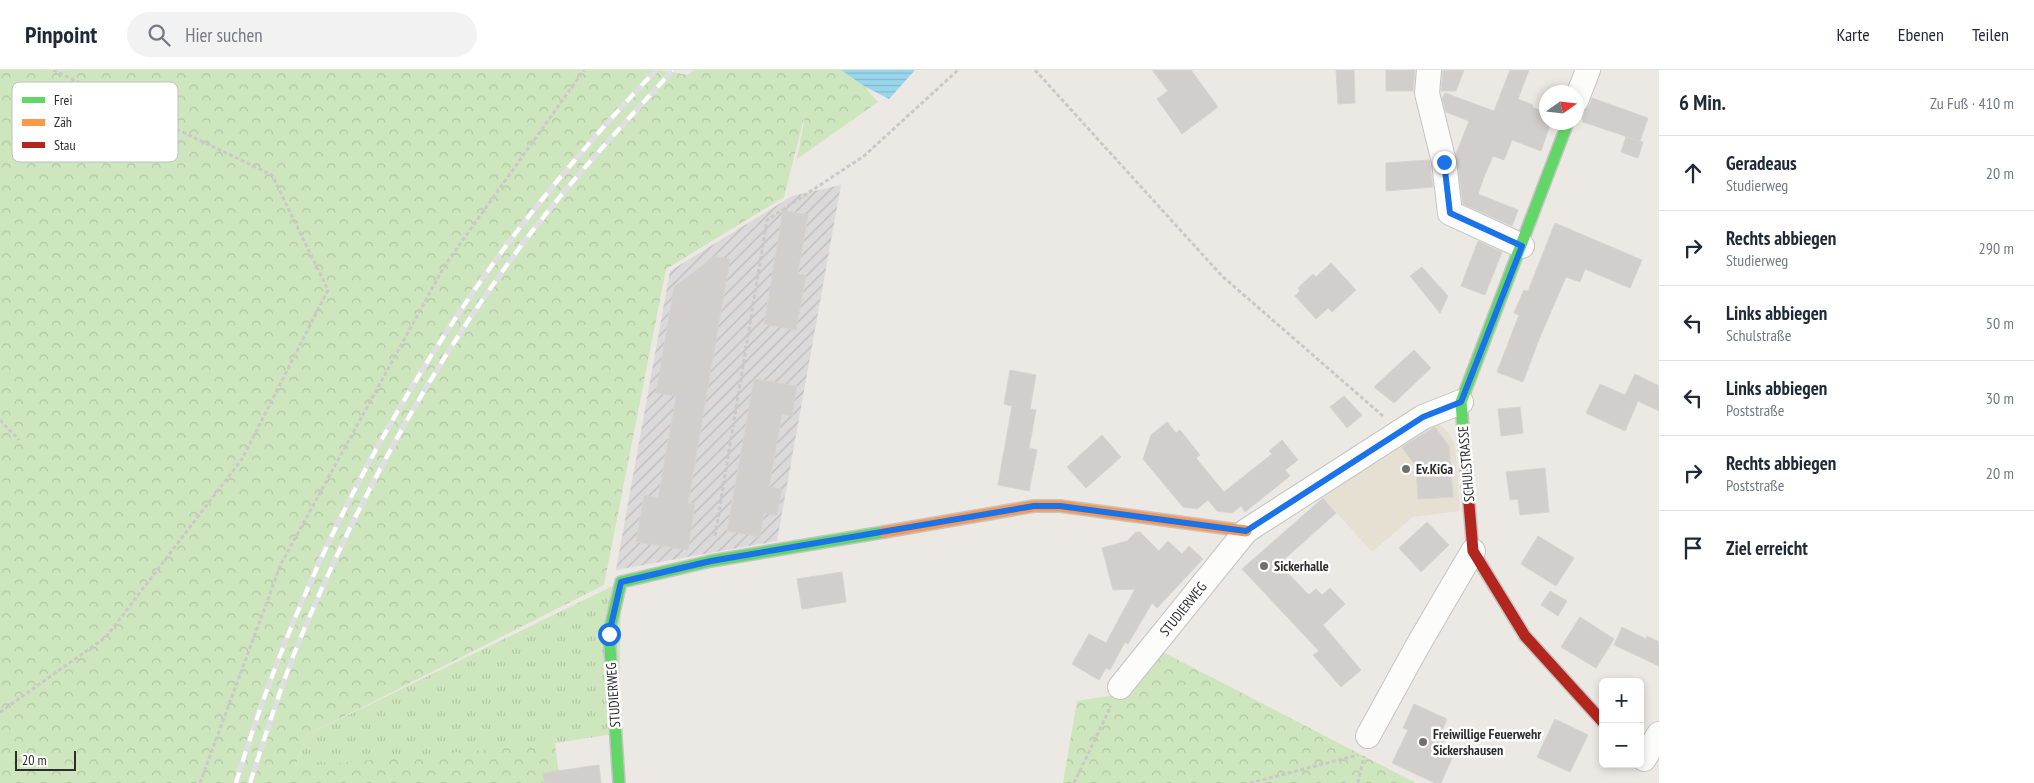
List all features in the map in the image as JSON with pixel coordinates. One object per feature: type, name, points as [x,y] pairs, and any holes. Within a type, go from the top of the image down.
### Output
[{"type":"street","points":[[1430,70],[1427,93],[1444,162],[1450,213],[1522,246]]},
{"type":"street","points":[[1582,85],[1588,70]]},
{"type":"street","name":"SCHULSTRASSE","points":[[1565,130],[1461,402],[1473,551],[1525,636],[1599,718]]},
{"type":"street","name":"STUDIERWEG","points":[[1120,687],[1246,531],[1423,417],[1461,402]]},
{"type":"street","name":"STUDIERWEG","points":[[619,783],[609,634],[621,582],[711,561],[1034,506],[1060,506],[1246,531]]},
{"type":"street","points":[[1366,744],[1418,645],[1473,551]]},
{"type":"street","points":[[1644,755],[1659,734]]},
{"type":"path","points":[[53,70],[78,82]]},
{"type":"path","points":[[200,783],[286,555],[445,265],[584,70]]},
{"type":"path","points":[[711,561],[767,220],[864,156],[958,70]]},
{"type":"path","points":[[1035,70],[1222,276],[1400,431]]},
{"type":"path","points":[[0,712],[106,638],[242,459],[328,290],[272,175],[178,130]]},
{"type":"path","points":[[0,420],[20,440]]},
{"type":"path","points":[[1074,783],[1120,687]]},
{"type":"path","points":[[1250,783],[1366,744]]},
{"type":"shaded area","points":[[841,185],[777,541],[616,570],[670,271],[792,196]]},
{"type":"shaded area","name":"Ev.KiGa","points":[[1437,422],[1448,432],[1455,445],[1460,511],[1413,517],[1372,552],[1319,493]]},
{"type":"green space","points":[[0,70],[660,70],[688,75],[694,70],[841,70],[864,86],[878,102],[797,159],[806,110],[784,197],[666,269],[604,585],[307,735],[295,767],[555,743],[560,783],[0,783]]},
{"type":"green space","points":[[621,582],[619,733],[557,743],[295,768],[307,735]]},
{"type":"green space","points":[[1157,649],[1416,783],[1063,783],[1077,701],[1115,695]]},
{"type":"water","points":[[841,70],[915,70],[889,99],[864,86]]},
{"type":"building","points":[[1152,70],[1191,70],[1218,107],[1182,134],[1157,99],[1168,91]]},
{"type":"building","points":[[1336,70],[1354,70],[1355,103],[1338,104]]},
{"type":"building","points":[[1386,70],[1415,70],[1413,91],[1386,91]]},
{"type":"building","points":[[1443,70],[1464,70],[1456,91],[1441,91]]},
{"type":"building","points":[[1510,70],[1529,70],[1518,99],[1533,105],[1532,107],[1539,110],[1539,130],[1548,130],[1541,151],[1512,140],[1504,160],[1493,156],[1478,194],[1518,210],[1512,226],[1463,204],[1456,154],[1469,121],[1446,112],[1442,98],[1445,93],[1494,111]]},
{"type":"building","points":[[1592,98],[1648,118],[1640,141],[1584,122],[1584,110],[1589,106]]},
{"type":"building","points":[[1626,137],[1643,142],[1638,158],[1621,152]]},
{"type":"building","points":[[1429,160],[1433,187],[1386,191],[1386,163]]},
{"type":"building","points":[[783,210],[808,215],[798,274],[806,275],[796,330],[764,324]]},
{"type":"building","points":[[1555,223],[1642,260],[1630,288],[1585,269],[1580,282],[1566,277],[1523,382],[1497,372],[1519,315],[1514,313],[1524,290],[1528,291]]},
{"type":"building","points":[[1478,241],[1502,252],[1485,295],[1461,286]]},
{"type":"building","points":[[715,256],[730,259],[688,503],[695,504],[688,550],[636,542],[644,495],[658,498],[676,396],[656,393],[674,287]]},
{"type":"building","points":[[1331,263],[1356,290],[1332,312],[1328,308],[1316,319],[1295,296],[1300,291],[1298,288],[1313,274],[1316,277]]},
{"type":"building","points":[[1422,267],[1448,296],[1440,313],[1410,276]]},
{"type":"building","points":[[1414,350],[1431,368],[1394,403],[1374,387]]},
{"type":"building","points":[[1010,370],[1036,375],[1030,409],[1036,410],[1029,448],[1037,450],[1029,491],[998,485],[1012,406],[1004,404]]},
{"type":"building","points":[[1635,374],[1659,386],[1659,411],[1638,401],[1625,431],[1586,413],[1600,384],[1625,395]]},
{"type":"building","points":[[754,379],[797,386],[792,416],[782,414],[769,487],[782,489],[777,515],[764,513],[760,537],[727,531]]},
{"type":"building","points":[[1344,396],[1362,415],[1347,428],[1330,407]]},
{"type":"building","points":[[1520,407],[1523,433],[1501,436],[1498,409]]},
{"type":"building","points":[[1167,422],[1176,433],[1180,430],[1200,455],[1196,458],[1224,492],[1272,454],[1269,451],[1282,440],[1298,460],[1285,470],[1290,476],[1245,512],[1241,506],[1232,513],[1217,511],[1208,500],[1197,509],[1183,507],[1143,459],[1151,435]]},
{"type":"building","points":[[1435,427],[1449,446],[1453,497],[1418,499],[1416,467],[1402,447]]},
{"type":"building","points":[[1102,435],[1121,457],[1086,488],[1067,467]]},
{"type":"building","points":[[1545,468],[1549,512],[1520,515],[1518,499],[1510,500],[1506,472]]},
{"type":"building","name":"Sickerhalle","points":[[1323,498],[1336,513],[1279,564],[1309,595],[1316,589],[1322,595],[1330,588],[1345,604],[1323,625],[1361,670],[1341,687],[1313,655],[1319,651],[1242,569]]},
{"type":"building","points":[[1427,522],[1449,545],[1421,572],[1399,548]]},
{"type":"building","points":[[1136,532],[1140,532],[1159,551],[1168,541],[1182,554],[1189,546],[1203,559],[1157,608],[1152,603],[1128,644],[1125,642],[1110,670],[1106,668],[1099,680],[1072,664],[1089,634],[1106,643],[1135,589],[1113,590],[1102,548],[1127,541]]},
{"type":"building","points":[[1538,536],[1574,558],[1556,586],[1521,564]]},
{"type":"building","points":[[842,572],[846,602],[802,609],[797,579]]},
{"type":"building","points":[[1550,591],[1567,601],[1558,616],[1541,605]]},
{"type":"building","points":[[1580,617],[1614,639],[1596,668],[1561,647]]},
{"type":"building","points":[[1622,627],[1646,639],[1647,636],[1659,642],[1659,666],[1614,645]]},
{"type":"building","name":"Freiwillige Feuerwehr Sickershausen","points":[[1414,704],[1447,719],[1442,731],[1447,733],[1440,750],[1453,756],[1441,783],[1435,783],[1392,763],[1408,730],[1403,728]]},
{"type":"building","points":[[1555,719],[1588,735],[1570,772],[1537,757]]},
{"type":"building","points":[[599,765],[601,783],[544,783],[543,773]]},
{"type":"railway","points":[[236,783],[279,657],[305,595],[332,534],[362,475],[395,417],[465,304],[509,242],[580,154],[656,70]]},
{"type":"railway","points":[[250,783],[285,678],[320,593],[367,493],[421,397],[480,303],[530,233],[590,162],[673,70]]},
{"type":"traffic: fast","points":[[1466,469],[1461,402],[1565,130]]},
{"type":"traffic: fast","points":[[619,783],[609,633],[621,582],[711,561],[884,532]]},
{"type":"traffic: slow","points":[[884,532],[1034,506],[1060,506],[1246,531]]},
{"type":"traffic: jam","points":[[1466,469],[1473,551],[1525,636],[1599,718]]},
{"type":"place","name":"Ev.KiGa","points":[[1406,469]]},
{"type":"place","name":"Sickerhalle","points":[[1264,566]]},
{"type":"place","name":"Freiwillige Feuerwehr Sickershausen","points":[[1423,742]]},
{"type":"route","points":[[609,634],[621,582],[711,561],[1034,506],[1060,506],[1246,531],[1423,417],[1461,402],[1522,246],[1450,213],[1444,162]]}]
